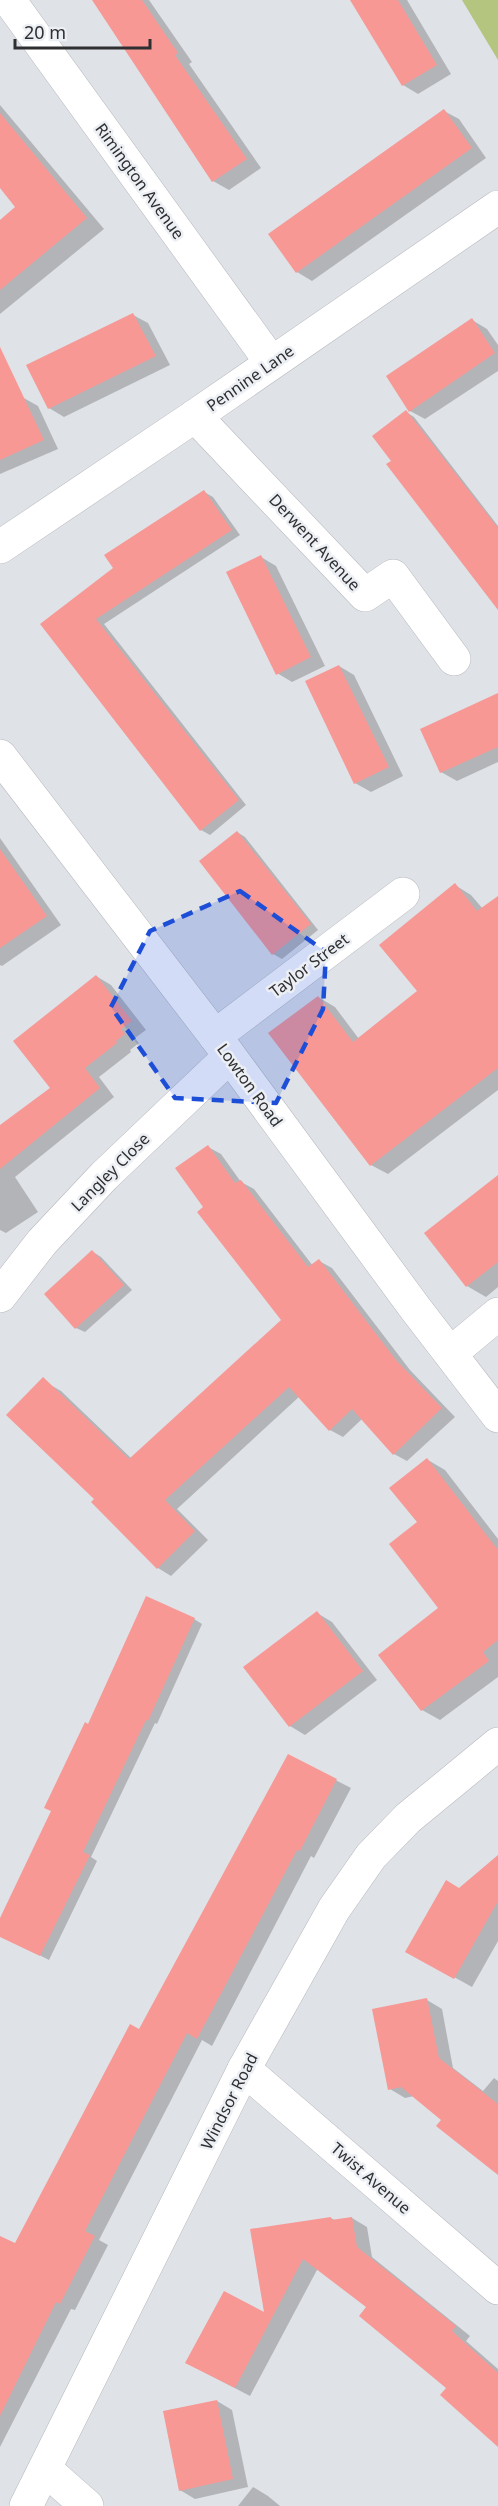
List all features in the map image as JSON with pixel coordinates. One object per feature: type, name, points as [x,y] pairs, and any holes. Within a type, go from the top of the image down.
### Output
[{"type":"street","name":"Rimington Avenue","points":[[9,0],[271,362]]},
{"type":"street","name":"Pennine Lane","points":[[0,547],[498,207]]},
{"type":"street","name":"Derwent Avenue","points":[[195,416],[364,595],[393,576],[454,659]]},
{"type":"street","name":"Lowton Road","points":[[0,756],[222,1047],[498,1416]]},
{"type":"street","name":"Taylor Street","points":[[222,1047],[403,894]]},
{"type":"street","name":"Langley Close","points":[[2,1289],[42,1242],[222,1047]]},
{"type":"street","points":[[451,1353],[498,1314]]},
{"type":"street","name":"Windsor Road","points":[[26,2506],[244,2069],[334,1909],[371,1856],[408,1818],[498,1744]]},
{"type":"street","name":"Twist Avenue","points":[[244,2069],[498,2288]]},
{"type":"street","points":[[45,2469],[87,2506]]},
{"type":"highlighted area","points":[[240,891],[326,952],[323,1009],[276,1103],[175,1098],[111,1007],[150,931]]},
{"type":"green space","points":[[462,0],[498,0],[498,60]]},
{"type":"building","points":[[92,0],[142,0],[178,53],[175,55],[247,159],[212,182]]},
{"type":"building","points":[[350,0],[398,0],[437,65],[402,86]]},
{"type":"building","points":[[444,109],[472,148],[296,273],[268,234]]},
{"type":"building","points":[[0,113],[87,218],[0,290],[0,220],[15,207],[0,188]]},
{"type":"building","points":[[133,313],[156,356],[48,409],[26,365]]},
{"type":"building","points":[[472,318],[495,353],[409,412],[386,376]]},
{"type":"building","points":[[0,347],[44,440],[0,460]]},
{"type":"building","points":[[406,410],[498,528],[498,610],[386,464],[391,461],[372,436]]},
{"type":"building","points":[[204,490],[232,530],[96,619],[239,800],[200,831],[40,624],[113,568],[104,555]]},
{"type":"building","points":[[261,555],[311,657],[276,675],[226,572]]},
{"type":"building","points":[[339,665],[389,767],[354,784],[305,681]]},
{"type":"building","points":[[498,693],[498,747],[440,773],[420,729]]},
{"type":"building","points":[[237,831],[311,924],[272,955],[199,861]]},
{"type":"building","points":[[0,849],[47,916],[0,948]]},
{"type":"building","points":[[455,883],[477,911],[498,896],[498,1068],[370,1166],[268,1033],[318,996],[353,1042],[417,991],[379,945]]},
{"type":"building","points":[[96,975],[132,1021],[121,1029],[125,1034],[116,1041],[117,1043],[85,1068],[100,1088],[0,1169],[0,1125],[50,1088],[13,1041]]},
{"type":"building","points":[[208,1145],[235,1183],[241,1180],[308,1267],[319,1259],[396,1360],[442,1408],[393,1455],[352,1409],[329,1431],[289,1387],[165,1500],[195,1531],[157,1569],[91,1502],[94,1499],[6,1415],[43,1377],[129,1459],[281,1320],[197,1212],[203,1207],[175,1168]]},
{"type":"building","points":[[498,1175],[498,1262],[466,1287],[424,1233]]},
{"type":"building","points":[[92,1250],[124,1285],[75,1329],[44,1294]]},
{"type":"building","points":[[427,1458],[498,1550],[498,1640],[483,1652],[489,1661],[421,1711],[378,1655],[438,1608],[389,1544],[417,1522],[389,1488]]},
{"type":"building","points":[[146,1596],[195,1618],[148,1721],[146,1720],[83,1852],[90,1855],[40,1956],[0,1937],[0,1918],[51,1811],[44,1808],[85,1722],[88,1724]]},
{"type":"building","points":[[317,1611],[363,1671],[289,1727],[243,1667]]},
{"type":"building","points":[[288,1754],[337,1779],[197,2039],[187,2033],[85,2231],[95,2236],[60,2304],[56,2302],[0,2416],[0,2236],[15,2243],[130,2024],[139,2029]]},
{"type":"building","points":[[498,1855],[498,1901],[454,1979],[405,1952],[446,1880],[459,1888]]},
{"type":"building","points":[[427,1998],[439,2058],[498,2104],[498,2175],[436,2126],[441,2120],[401,2087],[388,2090],[372,2009]]},
{"type":"building","points":[[331,2217],[331,2220],[352,2217],[357,2247],[456,2326],[452,2331],[498,2373],[498,2447],[440,2395],[446,2388],[359,2316],[366,2307],[303,2259],[235,2388],[185,2363],[224,2291],[264,2312],[250,2229]]},
{"type":"building","points":[[217,2400],[233,2479],[179,2491],[163,2411]]}]
